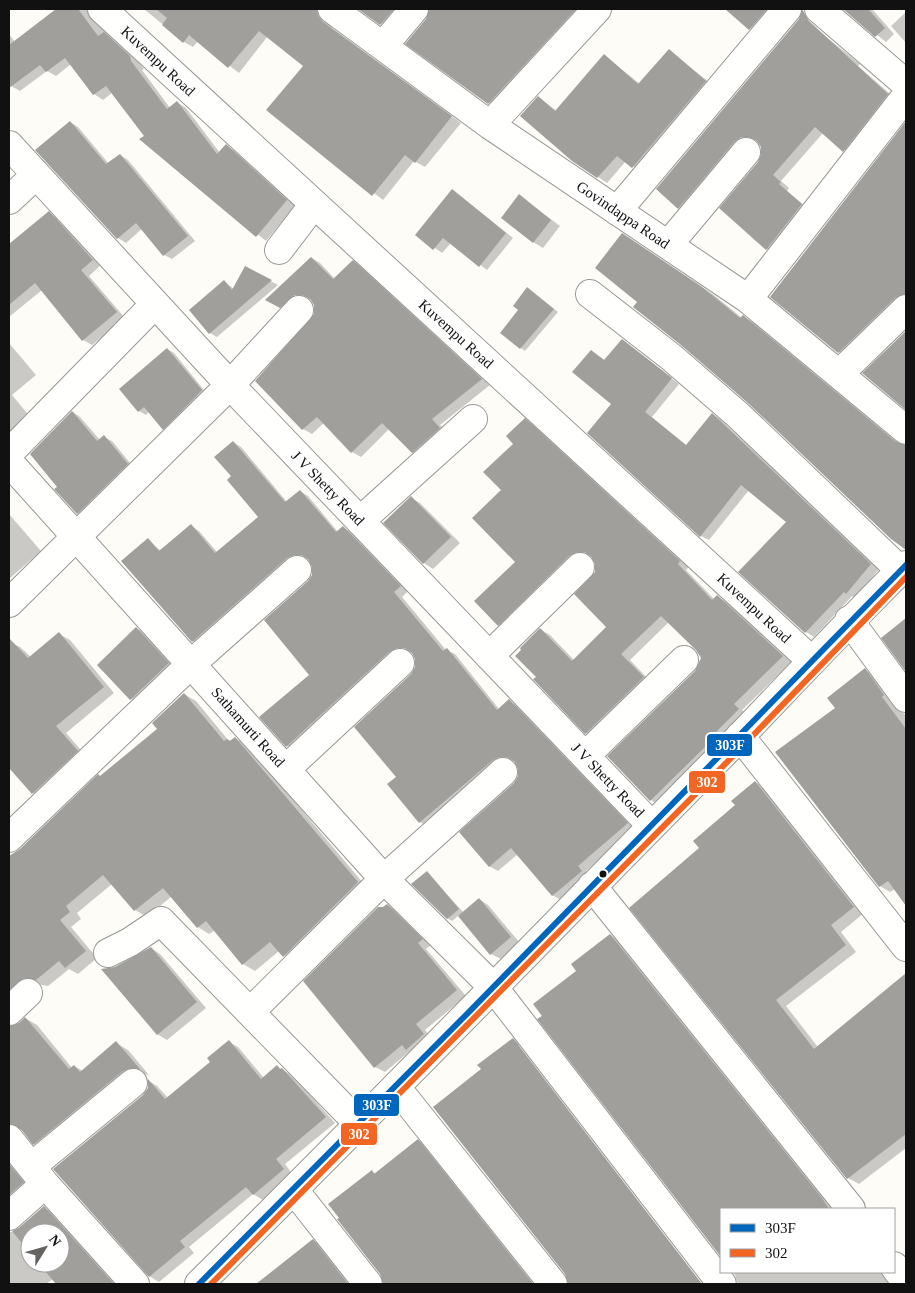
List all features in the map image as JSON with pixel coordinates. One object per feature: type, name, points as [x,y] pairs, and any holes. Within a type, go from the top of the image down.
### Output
[{"type":"street","name":"Kuvempu Road","points":[[102,9],[810,660]]},
{"type":"street","name":"Govindappa Road","points":[[332,9],[490,125],[748,299],[906,430]]},
{"type":"street","points":[[383,46],[414,9]]},
{"type":"street","points":[[490,125],[597,9]]},
{"type":"street","points":[[617,211],[788,9]]},
{"type":"street","points":[[819,9],[906,84]]},
{"type":"street","points":[[748,299],[906,96]]},
{"type":"street","name":"J V Shetty Road","points":[[9,145],[230,386],[652,826]]},
{"type":"street","points":[[668,245],[746,152]]},
{"type":"street","points":[[9,200],[36,175]]},
{"type":"street","points":[[279,250],[314,204]]},
{"type":"street","points":[[199,1284],[494,988],[740,736],[810,660],[903,568],[738,414],[671,357],[590,294]]},
{"type":"street","points":[[9,453],[154,305]]},
{"type":"street","points":[[839,374],[906,309]]},
{"type":"street","points":[[9,603],[230,386],[298,310]]},
{"type":"street","points":[[360,521],[474,420]]},
{"type":"street","name":"Sathamurti Road","points":[[9,462],[384,879],[494,988],[722,1284]]},
{"type":"street","points":[[489,656],[580,568]]},
{"type":"street","points":[[9,838],[191,664],[297,570]]},
{"type":"street","points":[[849,620],[906,698]]},
{"type":"street","points":[[585,756],[684,660]]},
{"type":"street","points":[[286,769],[400,663]]},
{"type":"street","points":[[740,736],[906,947]]},
{"type":"street","points":[[251,1011],[384,879],[503,772]]},
{"type":"street","points":[[592,886],[850,1208]]},
{"type":"street","points":[[108,953],[130,942],[161,921],[251,1011],[358,1123]]},
{"type":"street","points":[[9,1216],[38,1175],[133,1083]]},
{"type":"street","points":[[396,1087],[553,1284]]},
{"type":"street","points":[[9,1140],[135,1284]]},
{"type":"street","points":[[294,1190],[368,1284]]},
{"type":"street","points":[[895,1267],[906,1282]]},
{"type":"building","points":[[56,9],[78,9],[98,36],[104,32],[130,56],[131,61],[167,109],[177,101],[217,154],[226,144],[287,200],[256,237],[139,139],[144,136],[106,86],[93,95],[65,58],[46,72],[40,65],[9,88],[9,45]]},
{"type":"building","points":[[156,9],[317,9],[318,16],[323,22],[452,116],[415,163],[405,155],[372,196],[266,110],[303,66],[259,31],[228,68],[189,35],[183,43],[162,25],[167,18]]},
{"type":"building","points":[[358,9],[394,9],[380,25]]},
{"type":"building","points":[[429,9],[576,9],[488,104],[405,44],[426,19]]},
{"type":"building","points":[[725,9],[767,9],[749,30]]},
{"type":"building","points":[[802,9],[809,21],[888,94],[843,152],[815,127],[773,175],[781,182],[779,184],[802,204],[766,250],[719,208],[758,162],[761,147],[756,140],[741,137],[734,142],[678,209],[656,189],[799,19]]},
{"type":"building","points":[[843,9],[868,9],[885,28],[875,37]]},
{"type":"building","points":[[669,49],[706,81],[632,168],[617,156],[597,178],[572,161],[520,116],[538,96],[555,111],[604,54],[638,84]]},
{"type":"building","points":[[70,121],[106,164],[120,154],[188,236],[163,256],[136,223],[117,239],[35,150]]},
{"type":"building","points":[[906,121],[906,294],[895,298],[838,353],[770,297]]},
{"type":"building","points":[[452,189],[506,233],[479,267],[443,238],[433,250],[415,235]]},
{"type":"building","points":[[519,194],[551,220],[533,243],[501,218]]},
{"type":"building","points":[[49,211],[93,260],[81,270],[117,312],[82,341],[35,283],[9,305],[9,244]]},
{"type":"building","points":[[622,233],[702,287],[740,318],[743,315],[896,442],[906,445],[906,550],[891,539],[748,403],[681,345],[633,307],[637,302],[595,268]]},
{"type":"building","points":[[311,257],[333,279],[353,260],[482,379],[432,419],[440,428],[412,453],[382,423],[351,453],[317,417],[302,430],[255,381],[314,314],[314,305],[310,299],[303,295],[294,295],[280,308],[265,300]]},
{"type":"building","points":[[245,266],[272,280],[209,334],[189,310],[224,280],[232,290]]},
{"type":"building","points":[[527,287],[554,309],[520,349],[500,333],[518,310],[513,306]]},
{"type":"building","points":[[906,331],[906,410],[862,373]]},
{"type":"building","points":[[622,339],[672,378],[645,412],[686,445],[712,413],[871,564],[846,594],[844,592],[805,633],[738,572],[786,522],[741,485],[700,537],[587,433],[611,404],[572,372],[591,350],[604,360]]},
{"type":"building","points":[[167,348],[202,390],[163,430],[144,407],[138,412],[119,389]]},
{"type":"building","points":[[72,411],[97,441],[104,435],[128,464],[77,514],[54,489],[57,487],[30,454]]},
{"type":"building","points":[[525,418],[680,561],[678,564],[712,600],[717,595],[783,656],[734,704],[739,709],[708,740],[710,742],[650,801],[607,756],[695,671],[701,658],[696,650],[661,616],[621,654],[644,677],[585,734],[533,679],[536,677],[515,656],[521,650],[520,648],[540,628],[572,661],[606,627],[574,594],[595,572],[595,564],[591,556],[584,552],[577,552],[569,556],[498,626],[474,601],[515,562],[472,518],[501,490],[483,472],[513,444],[506,436]]},
{"type":"building","points":[[233,441],[285,502],[300,490],[336,532],[343,526],[401,586],[394,592],[443,651],[447,648],[497,710],[509,699],[628,823],[578,866],[582,871],[552,896],[511,848],[489,867],[459,832],[514,783],[518,776],[518,769],[514,761],[507,757],[499,757],[493,760],[419,823],[387,784],[396,777],[354,727],[411,674],[415,667],[415,659],[412,653],[405,648],[397,648],[389,652],[286,747],[259,717],[309,675],[264,620],[308,581],[312,575],[312,567],[308,559],[302,555],[294,555],[287,558],[192,642],[121,561],[148,538],[159,551],[191,524],[215,553],[258,517],[227,480],[231,476],[214,457]]},
{"type":"building","points":[[411,496],[451,537],[423,564],[383,523]]},
{"type":"building","points":[[906,618],[906,672],[881,638]]},
{"type":"building","points":[[136,627],[169,663],[130,700],[97,665]]},
{"type":"building","points":[[59,632],[104,687],[56,726],[78,751],[32,794],[9,768],[9,638],[28,658]]},
{"type":"building","points":[[865,668],[884,695],[882,697],[906,729],[906,906],[888,881],[879,887],[775,752],[835,708],[827,698]]},
{"type":"building","points":[[184,693],[224,741],[227,739],[230,741],[235,737],[358,882],[283,957],[270,942],[242,965],[206,921],[197,928],[163,888],[134,911],[103,875],[66,906],[70,912],[60,920],[86,951],[65,968],[59,961],[36,980],[24,978],[9,990],[9,856],[20,849],[98,774],[100,776],[157,729],[152,723]]},
{"type":"building","points":[[755,781],[854,907],[831,925],[846,945],[776,1000],[814,1049],[906,973],[906,1134],[847,1179],[629,908],[699,848],[693,841],[735,805],[731,801]]},
{"type":"building","points":[[427,871],[459,909],[447,919],[411,884]]},
{"type":"building","points":[[479,898],[511,937],[490,955],[458,916]]},
{"type":"building","points":[[387,904],[423,939],[418,943],[457,990],[416,1024],[424,1034],[406,1050],[402,1045],[374,1068],[303,981],[378,907],[383,907]]},
{"type":"building","points":[[610,934],[828,1208],[720,1208],[720,1256],[537,1019],[542,1016],[533,1004],[576,971],[571,964]]},
{"type":"building","points":[[151,947],[197,1002],[157,1035],[101,969],[115,967]]},
{"type":"building","points":[[25,1017],[69,1069],[74,1065],[80,1072],[116,1041],[140,1069],[131,1068],[123,1071],[33,1145],[21,1129],[9,1124],[9,1026],[19,1023]]},
{"type":"building","points":[[513,1038],[702,1284],[568,1284],[565,1274],[433,1107],[481,1069],[477,1065]]},
{"type":"building","points":[[229,1040],[261,1079],[277,1065],[280,1069],[282,1068],[326,1117],[276,1159],[284,1169],[253,1195],[246,1187],[180,1241],[185,1247],[149,1277],[53,1169],[143,1095],[148,1088],[148,1079],[165,1099],[210,1062],[207,1058]]},
{"type":"building","points":[[418,1139],[533,1284],[383,1284],[380,1274],[337,1219],[339,1218],[328,1204],[372,1170],[374,1174]]},
{"type":"building","points":[[9,1164],[24,1182],[9,1195]]},
{"type":"building","points":[[44,1206],[59,1223],[25,1223]]},
{"type":"building","points":[[20,1227],[20,1241],[12,1231]]},
{"type":"building","points":[[70,1235],[114,1284],[56,1284],[47,1273],[70,1273]]},
{"type":"building","points":[[313,1239],[348,1284],[256,1284]]},
{"type":"transit line","name":"303F","points":[[199,1284],[465,1016],[906,565]]},
{"type":"transit line","name":"302","points":[[211,1284],[736,753],[906,577]]}]
